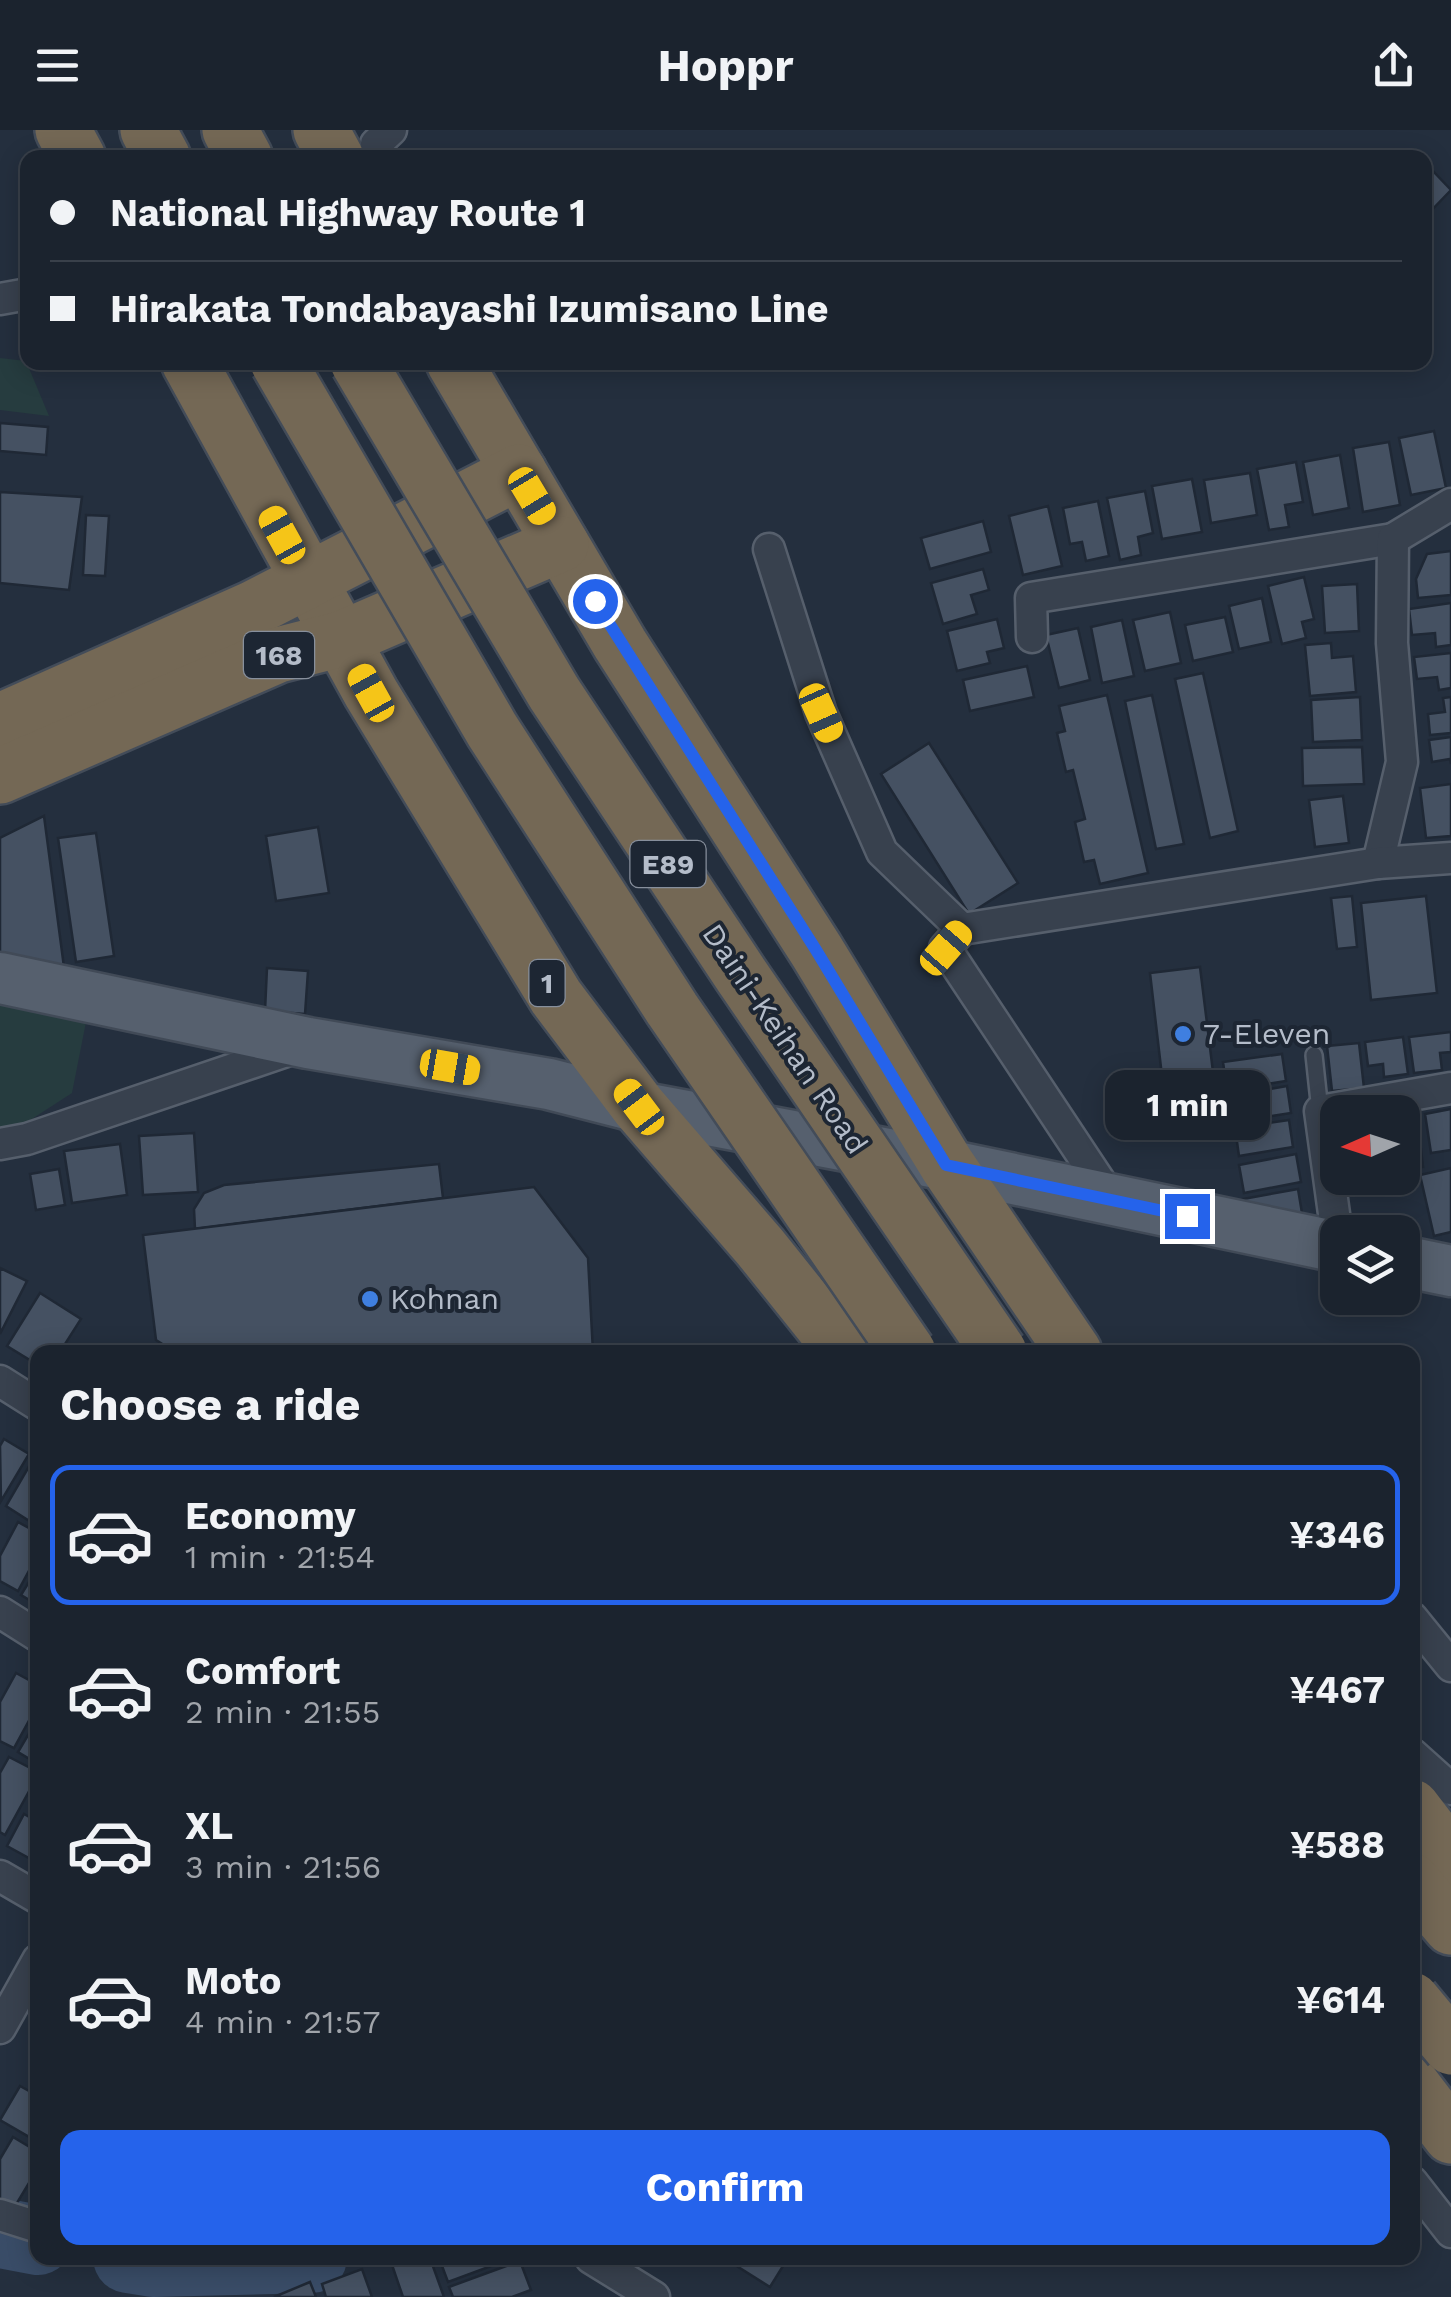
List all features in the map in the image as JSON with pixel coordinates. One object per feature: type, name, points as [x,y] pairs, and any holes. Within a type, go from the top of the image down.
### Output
[{"type":"highway","points":[[321,130],[367,144]]},
{"type":"highway","name":"1","points":[[193,370],[341,639],[556,997],[639,1107],[838,1345]]},
{"type":"highway","name":"E89","points":[[283,370],[492,730],[672,1010],[903,1345]]},
{"type":"highway","name":"Daini-Keihan Road","points":[[363,370],[554,693],[993,1345]]},
{"type":"highway","points":[[459,370],[620,644],[816,950],[946,1165],[1069,1345]]},
{"type":"highway","name":"168","points":[[0,721],[252,609],[518,472]]},
{"type":"highway","name":"168","points":[[0,776],[278,655],[341,639],[561,544]]},
{"type":"highway","points":[[1420,1817],[1451,1858]]},
{"type":"highway","points":[[1420,1890],[1451,1927]]},
{"type":"highway","points":[[1420,2009],[1451,2046]]},
{"type":"highway","points":[[1420,2095],[1451,2136]]},
{"type":"main road","points":[[0,978],[308,1043],[549,1084],[639,1107],[1320,1241]]},
{"type":"main road","points":[[1420,1265],[1451,1271]]},
{"type":"street","points":[[1032,637],[1032,598],[1393,539],[1451,504]]},
{"type":"street","points":[[1378,863],[1402,762],[1392,643],[1393,539]]},
{"type":"street","points":[[769,548],[821,713],[882,852],[962,929]]},
{"type":"street","points":[[1112,1200],[946,948],[962,929],[1378,863],[1451,858]]},
{"type":"street","points":[[0,1144],[27,1140],[308,1043]]},
{"type":"street","points":[[1411,1095],[1451,1088]]},
{"type":"street","points":[[0,1381],[30,1400]]},
{"type":"street","points":[[0,1612],[30,1631]]},
{"type":"street","points":[[1420,1628],[1451,1666]]},
{"type":"street","points":[[1420,1761],[1451,1789]]},
{"type":"street","points":[[0,1876],[30,1893]]},
{"type":"street","points":[[0,2028],[30,1974]]},
{"type":"street","points":[[1420,2014],[1451,2008]]},
{"type":"street","points":[[1420,2192],[1451,2232]]},
{"type":"street","points":[[0,2215],[30,2224]]},
{"type":"street","points":[[602,2265],[654,2297]]},
{"type":"lane","points":[[1314,1054],[1320,1111]]},
{"type":"green space","points":[[0,358],[20,360],[20,370],[30,370],[49,416],[0,410]]},
{"type":"green space","points":[[0,996],[87,1017],[72,1093],[21,1126],[0,1132]]},
{"type":"building","points":[[1432,170],[1451,190],[1432,210]]},
{"type":"building","points":[[0,423],[48,427],[46,455],[0,451]]},
{"type":"building","points":[[1434,431],[1446,488],[1411,495],[1399,438]]},
{"type":"building","points":[[1389,442],[1400,505],[1363,512],[1353,448]]},
{"type":"building","points":[[1340,455],[1349,508],[1313,515],[1303,462]]},
{"type":"building","points":[[1296,462],[1303,502],[1285,505],[1289,527],[1269,530],[1257,469]]},
{"type":"building","points":[[1250,473],[1257,515],[1211,523],[1204,480]]},
{"type":"building","points":[[1192,479],[1202,532],[1162,539],[1152,486]]},
{"type":"building","points":[[1145,491],[1153,533],[1138,537],[1141,555],[1120,560],[1107,498]]},
{"type":"building","points":[[0,492],[82,497],[69,590],[0,583]]},
{"type":"building","points":[[1098,501],[1109,556],[1086,561],[1082,542],[1070,544],[1063,508]]},
{"type":"building","points":[[1048,506],[1062,566],[1023,575],[1009,516]]},
{"type":"building","points":[[86,515],[109,516],[105,576],[83,575]]},
{"type":"building","points":[[983,521],[991,552],[930,569],[921,538]]},
{"type":"building","points":[[1451,551],[1451,595],[1418,598],[1416,579],[1427,554]]},
{"type":"building","points":[[983,569],[989,590],[971,595],[977,614],[943,624],[931,583]]},
{"type":"building","points":[[1304,577],[1314,619],[1302,622],[1306,638],[1282,644],[1268,586]]},
{"type":"building","points":[[1357,584],[1359,631],[1325,633],[1322,586]]},
{"type":"building","points":[[1262,598],[1271,642],[1239,649],[1229,606]]},
{"type":"building","points":[[1451,603],[1451,645],[1436,647],[1435,633],[1412,635],[1409,609]]},
{"type":"building","points":[[1170,612],[1181,663],[1145,671],[1133,620]]},
{"type":"building","points":[[1225,617],[1233,652],[1193,661],[1185,625]]},
{"type":"building","points":[[997,619],[1004,648],[987,652],[990,663],[957,671],[947,631]]},
{"type":"building","points":[[1122,620],[1134,676],[1102,683],[1091,627]]},
{"type":"building","points":[[1078,628],[1090,680],[1059,688],[1046,635]]},
{"type":"building","points":[[1331,643],[1332,658],[1353,656],[1356,692],[1310,696],[1305,645]]},
{"type":"building","points":[[1451,653],[1451,688],[1439,690],[1437,677],[1417,679],[1414,657]]},
{"type":"building","points":[[1027,666],[1034,697],[970,711],[963,680]]},
{"type":"building","points":[[1203,673],[1238,831],[1210,838],[1175,679]]},
{"type":"building","points":[[1107,695],[1148,873],[1100,884],[1094,860],[1084,862],[1075,822],[1085,819],[1073,770],[1066,772],[1057,733],[1065,731],[1059,706]]},
{"type":"building","points":[[1152,695],[1184,844],[1156,849],[1125,701]]},
{"type":"building","points":[[1360,697],[1362,740],[1313,742],[1311,700]]},
{"type":"building","points":[[1451,697],[1451,733],[1430,735],[1428,714],[1445,712],[1443,698]]},
{"type":"building","points":[[1451,737],[1451,764],[1450,759],[1432,762],[1429,740]]},
{"type":"building","points":[[929,743],[1018,883],[969,914],[881,774]]},
{"type":"building","points":[[1362,747],[1364,784],[1303,786],[1302,748]]},
{"type":"building","points":[[1451,784],[1451,836],[1426,838],[1420,788]]},
{"type":"building","points":[[1343,796],[1349,843],[1315,847],[1309,800]]},
{"type":"building","points":[[44,816],[64,967],[0,957],[0,838]]},
{"type":"building","points":[[318,827],[329,893],[276,901],[266,836]]},
{"type":"building","points":[[96,833],[114,956],[76,962],[58,838]]},
{"type":"building","points":[[1352,896],[1357,947],[1337,949],[1331,898]]},
{"type":"building","points":[[1426,896],[1437,993],[1371,1000],[1361,903]]},
{"type":"building","name":"7-Eleven","points":[[1200,967],[1216,1096],[1165,1102],[1150,973]]},
{"type":"building","points":[[267,968],[308,971],[305,1014],[265,1011]]},
{"type":"building","points":[[1451,1032],[1451,1052],[1440,1053],[1442,1070],[1414,1073],[1409,1037]]},
{"type":"building","points":[[1403,1037],[1408,1074],[1384,1077],[1383,1064],[1368,1066],[1365,1042]]},
{"type":"building","points":[[1359,1043],[1364,1088],[1332,1091],[1327,1046]]},
{"type":"building","points":[[1282,1054],[1286,1081],[1227,1090],[1223,1062]]},
{"type":"building","points":[[1287,1086],[1291,1113],[1234,1122],[1230,1096]]},
{"type":"building","points":[[1451,1109],[1451,1150],[1431,1153],[1425,1114]]},
{"type":"building","points":[[1289,1120],[1293,1147],[1239,1156],[1235,1128]]},
{"type":"building","points":[[194,1133],[198,1192],[143,1195],[139,1136]]},
{"type":"building","points":[[120,1144],[127,1195],[72,1203],[64,1151]]},
{"type":"building","points":[[1296,1154],[1301,1182],[1244,1193],[1239,1165]]},
{"type":"building","points":[[439,1164],[443,1198],[195,1229],[194,1209],[204,1193],[224,1185]]},
{"type":"building","points":[[1451,1168],[1451,1232],[1434,1236],[1420,1175]]},
{"type":"building","points":[[59,1169],[65,1205],[36,1210],[30,1174]]},
{"type":"building","name":"Kohnan","points":[[534,1187],[588,1258],[593,1345],[164,1345],[156,1340],[143,1235]]},
{"type":"building","points":[[1298,1189],[1302,1213],[1247,1222],[1243,1199]]},
{"type":"building","points":[[0,1268],[27,1281],[0,1334]]},
{"type":"building","points":[[40,1293],[81,1319],[64,1345],[30,1345],[30,1360],[7,1346]]},
{"type":"building","points":[[4,1439],[29,1454],[1,1501],[0,1446]]},
{"type":"building","points":[[30,1465],[30,1521],[6,1506]]},
{"type":"building","points":[[18,1522],[30,1529],[30,1569],[18,1591],[0,1581],[0,1556]]},
{"type":"building","points":[[30,1580],[30,1600],[21,1595]]},
{"type":"building","points":[[16,1673],[30,1681],[30,1719],[14,1748],[0,1741],[0,1702]]},
{"type":"building","points":[[30,1732],[30,1759],[18,1752]]},
{"type":"building","points":[[9,1757],[30,1768],[30,1790],[5,1835],[0,1832],[0,1773]]},
{"type":"building","points":[[24,1814],[30,1817],[30,1859],[7,1846]]},
{"type":"building","points":[[20,2086],[30,2092],[30,2137],[0,2120]]},
{"type":"building","points":[[13,2137],[30,2147],[30,2181],[14,2208],[0,2200],[0,2159]]},
{"type":"building","points":[[392,2265],[433,2265],[444,2297],[403,2297]]},
{"type":"building","points":[[442,2265],[494,2265],[448,2282]]},
{"type":"building","points":[[509,2265],[522,2265],[531,2290],[512,2297],[453,2297],[449,2287]]},
{"type":"building","points":[[735,2265],[784,2265],[770,2287]]},
{"type":"building","points":[[362,2269],[372,2297],[326,2297],[322,2284]]},
{"type":"building","points":[[310,2282],[316,2297],[274,2297]]},
{"type":"waterway","points":[[0,2233],[30,2239]]},
{"type":"place","name":"7-Eleven","points":[[1183,1034]]},
{"type":"place","name":"Kohnan","points":[[370,1299]]},
{"type":"route","points":[[595,601],[816,950],[946,1165],[1187,1216]]}]
